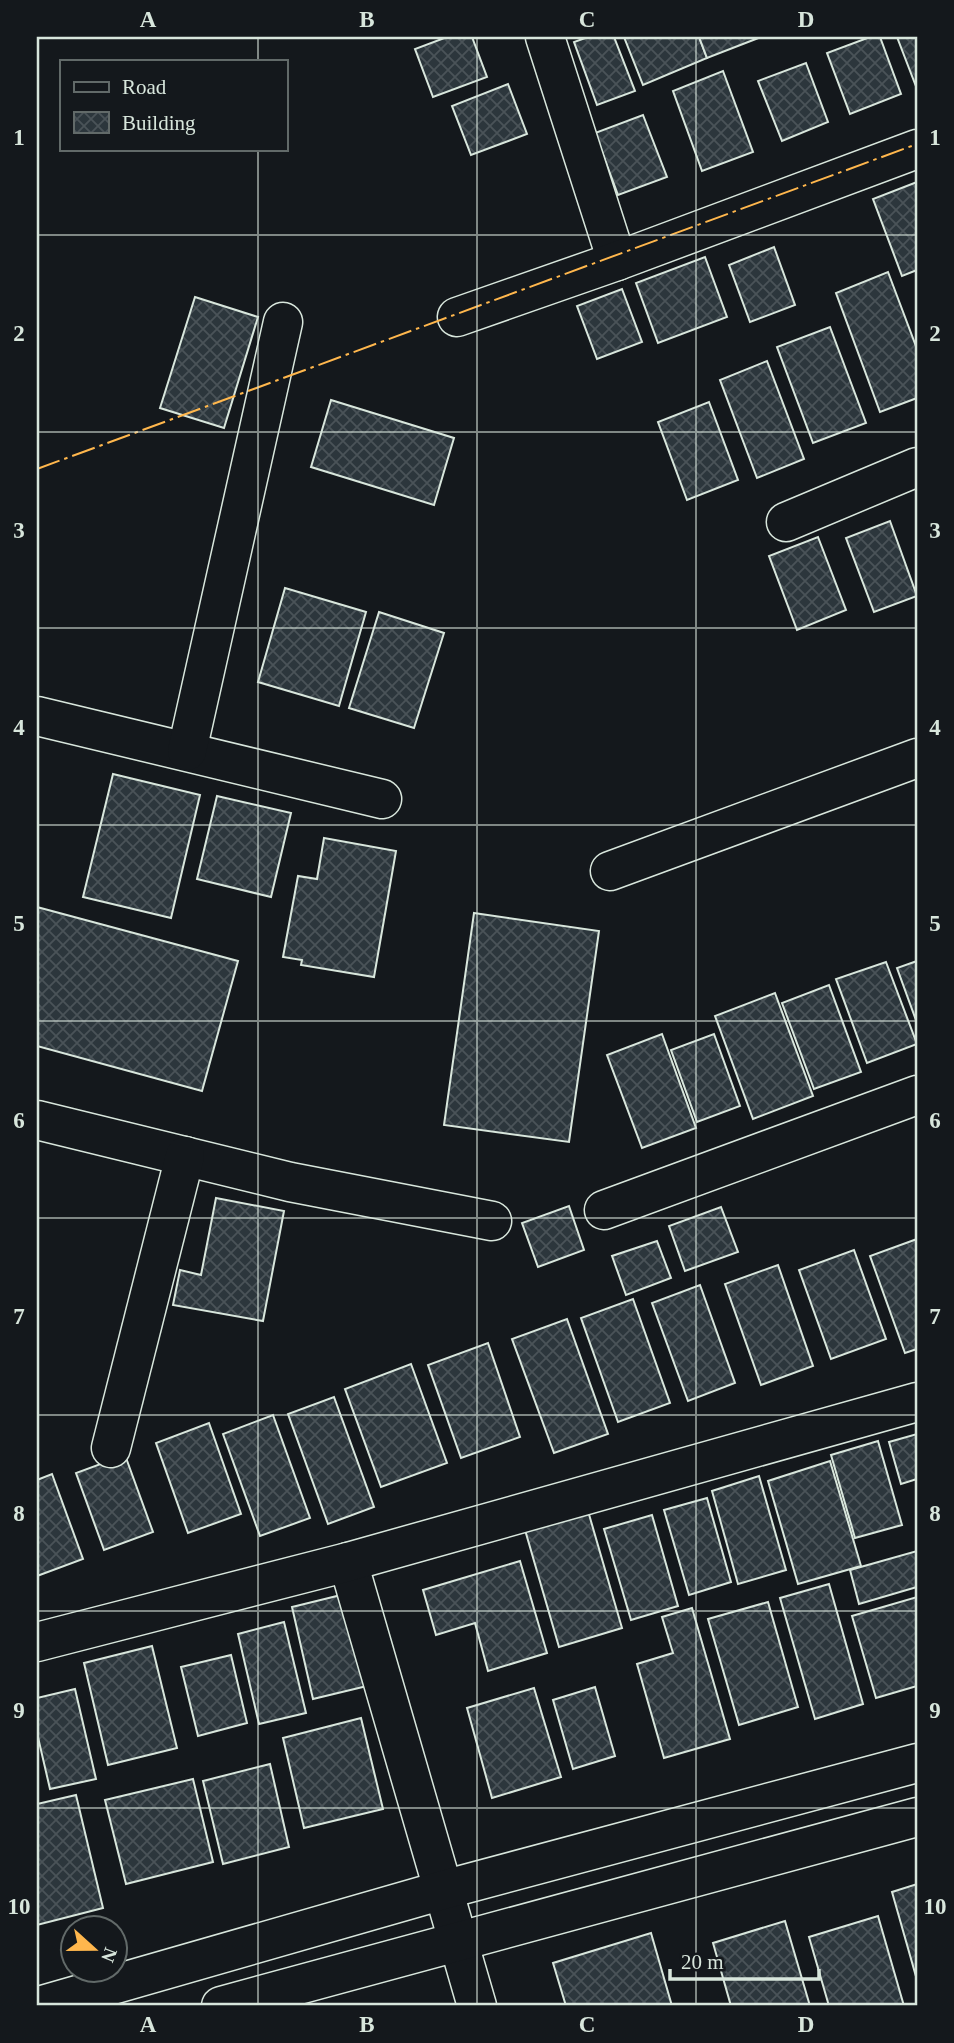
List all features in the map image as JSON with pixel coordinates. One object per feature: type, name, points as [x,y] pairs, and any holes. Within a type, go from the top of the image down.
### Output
[{"type":"street","points":[[545,37],[617,261]]},
{"type":"street","points":[[457,317],[617,261],[917,149]]},
{"type":"street","points":[[187,751],[283,321]]},
{"type":"street","points":[[786,522],[917,467]]},
{"type":"street","points":[[37,716],[382,799]]},
{"type":"street","points":[[610,871],[917,758]]},
{"type":"street","points":[[604,1210],[917,1095]]},
{"type":"street","points":[[37,1120],[290,1182],[492,1221]]},
{"type":"street","points":[[111,1448],[185,1156]]},
{"type":"street","points":[[37,1642],[348,1562],[917,1402]]},
{"type":"street","points":[[348,1562],[477,2006]]},
{"type":"street","points":[[39,2006],[443,1890],[916,1767]]},
{"type":"street","points":[[221,2006],[917,1817]]},
{"type":"building","points":[[447,37],[472,37],[487,77],[433,97],[415,49]]},
{"type":"building","points":[[588,37],[614,37],[635,91],[597,105],[574,42]]},
{"type":"building","points":[[624,37],[699,37],[707,58],[643,85]]},
{"type":"building","points":[[699,37],[761,37],[707,58]]},
{"type":"building","points":[[870,37],[880,37],[901,94],[850,114],[827,53]]},
{"type":"building","points":[[897,37],[917,37],[917,89]]},
{"type":"building","points":[[806,63],[828,122],[782,141],[758,81]]},
{"type":"building","points":[[723,71],[753,152],[702,171],[673,91]]},
{"type":"building","points":[[508,84],[527,134],[471,155],[452,106]]},
{"type":"building","points":[[643,115],[667,177],[618,195],[595,133]]},
{"type":"building","points":[[917,182],[917,270],[902,276],[873,199]]},
{"type":"building","points":[[774,247],[795,305],[750,322],[729,265]]},
{"type":"building","points":[[705,257],[727,317],[658,343],[636,283]]},
{"type":"building","points":[[888,272],[917,349],[917,398],[880,412],[836,293]]},
{"type":"building","points":[[622,289],[642,342],[597,359],[577,306]]},
{"type":"building","points":[[195,297],[258,317],[224,428],[160,408]]},
{"type":"building","points":[[830,327],[866,423],[813,443],[777,347]]},
{"type":"building","points":[[767,361],[804,459],[757,478],[720,380]]},
{"type":"building","points":[[331,400],[454,438],[434,505],[311,467]]},
{"type":"building","points":[[709,402],[738,480],[687,500],[658,422]]},
{"type":"building","points":[[890,521],[917,596],[874,612],[846,538]]},
{"type":"building","points":[[818,537],[846,610],[797,630],[769,556]]},
{"type":"building","points":[[285,588],[366,612],[339,706],[258,682]]},
{"type":"building","points":[[379,612],[444,633],[414,728],[349,708]]},
{"type":"building","points":[[113,774],[200,795],[171,918],[83,897]]},
{"type":"building","points":[[217,796],[291,813],[271,897],[197,879]]},
{"type":"building","points":[[324,838],[396,851],[374,977],[301,965],[302,960],[283,957],[298,876],[317,879]]},
{"type":"building","points":[[37,907],[238,961],[202,1091],[37,1046]]},
{"type":"building","points":[[474,913],[599,931],[569,1142],[444,1125]]},
{"type":"building","points":[[917,961],[917,1023],[897,968]]},
{"type":"building","points":[[886,962],[917,1044],[867,1063],[836,979]]},
{"type":"building","points":[[829,985],[861,1072],[814,1089],[782,1003]]},
{"type":"building","points":[[775,993],[813,1096],[753,1119],[715,1016]]},
{"type":"building","points":[[662,1034],[696,1128],[642,1148],[607,1055]]},
{"type":"building","points":[[714,1034],[740,1106],[697,1122],[671,1050]]},
{"type":"building","points":[[216,1198],[284,1211],[263,1321],[173,1305],[180,1270],[201,1275]]},
{"type":"building","points":[[569,1206],[584,1250],[538,1267],[522,1223]]},
{"type":"building","points":[[721,1207],[738,1252],[685,1271],[669,1226]]},
{"type":"building","points":[[917,1239],[917,1349],[905,1353],[870,1256]]},
{"type":"building","points":[[657,1241],[671,1278],[626,1295],[612,1256]]},
{"type":"building","points":[[854,1250],[886,1339],[831,1359],[799,1270]]},
{"type":"building","points":[[778,1265],[813,1366],[761,1385],[725,1284]]},
{"type":"building","points":[[700,1285],[735,1383],[688,1401],[652,1303]]},
{"type":"building","points":[[633,1299],[670,1403],[618,1422],[581,1318]]},
{"type":"building","points":[[567,1319],[608,1434],[554,1453],[512,1339]]},
{"type":"building","points":[[488,1343],[520,1437],[461,1458],[428,1365]]},
{"type":"building","points":[[411,1364],[447,1463],[381,1487],[345,1389]]},
{"type":"building","points":[[334,1397],[374,1507],[328,1524],[288,1414]]},
{"type":"building","points":[[273,1415],[310,1518],[260,1536],[223,1434]]},
{"type":"building","points":[[209,1423],[241,1514],[188,1533],[156,1443]]},
{"type":"building","points":[[917,1434],[917,1479],[901,1484],[889,1442]]},
{"type":"building","points":[[878,1441],[902,1525],[855,1538],[831,1455]]},
{"type":"building","points":[[125,1455],[153,1532],[104,1550],[76,1473]]},
{"type":"building","points":[[830,1461],[861,1566],[798,1584],[768,1481]]},
{"type":"building","points":[[52,1474],[83,1559],[37,1576],[37,1480]]},
{"type":"building","points":[[759,1476],[786,1570],[738,1584],[712,1491]]},
{"type":"building","points":[[707,1498],[731,1582],[689,1595],[664,1510]]},
{"type":"building","points":[[586,1504],[622,1628],[559,1647],[523,1523]]},
{"type":"building","points":[[652,1515],[678,1606],[631,1620],[604,1529]]},
{"type":"building","points":[[917,1551],[917,1587],[859,1604],[850,1570]]},
{"type":"building","points":[[520,1561],[547,1653],[488,1671],[475,1623],[436,1635],[423,1590]]},
{"type":"building","points":[[829,1584],[863,1704],[815,1719],[780,1598]]},
{"type":"building","points":[[345,1594],[367,1686],[313,1699],[292,1607]]},
{"type":"building","points":[[917,1597],[917,1686],[876,1698],[852,1616]]},
{"type":"building","points":[[768,1602],[798,1707],[739,1725],[708,1619]]},
{"type":"building","points":[[692,1608],[730,1739],[664,1758],[637,1664],[673,1653],[662,1617]]},
{"type":"building","points":[[284,1622],[306,1713],[259,1724],[238,1634]]},
{"type":"building","points":[[152,1646],[177,1748],[108,1765],[84,1663]]},
{"type":"building","points":[[231,1655],[247,1723],[198,1736],[181,1667]]},
{"type":"building","points":[[595,1687],[615,1756],[573,1769],[553,1700]]},
{"type":"building","points":[[534,1688],[561,1777],[492,1798],[467,1708]]},
{"type":"building","points":[[75,1689],[96,1779],[50,1789],[37,1733],[37,1698]]},
{"type":"building","points":[[361,1718],[383,1809],[304,1828],[283,1738]]},
{"type":"building","points":[[270,1764],[289,1847],[223,1864],[203,1781]]},
{"type":"building","points":[[193,1779],[213,1862],[126,1884],[105,1800]]},
{"type":"building","points":[[76,1795],[103,1908],[84,1913],[60,1913],[60,1919],[37,1925],[37,1804]]},
{"type":"building","points":[[917,1884],[917,1980],[892,1892]]},
{"type":"building","points":[[878,1916],[904,2006],[829,2006],[809,1937]]},
{"type":"building","points":[[785,1921],[810,2006],[731,2006],[713,1943]]},
{"type":"building","points":[[651,1933],[672,2006],[566,2006],[553,1963]]},
{"type":"power","points":[[37,469],[917,144]]}]
